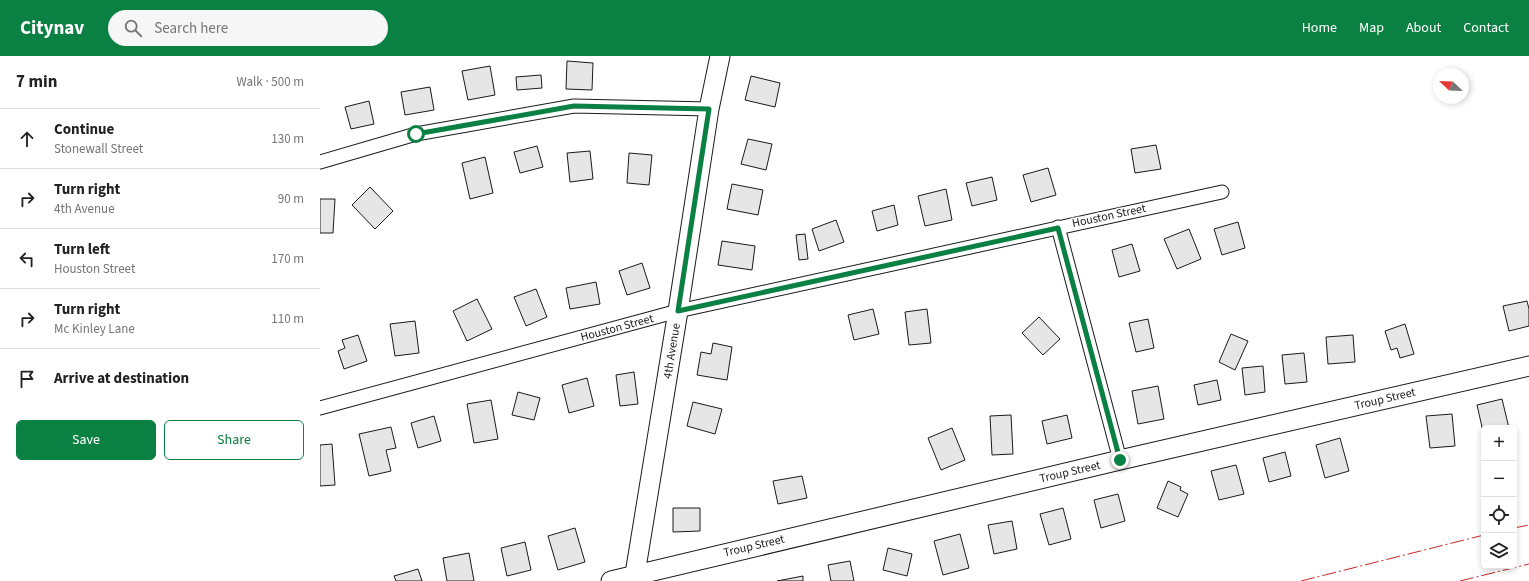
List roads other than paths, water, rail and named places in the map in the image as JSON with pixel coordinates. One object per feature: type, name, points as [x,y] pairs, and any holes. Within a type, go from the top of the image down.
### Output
[{"type":"street","name":"4th Avenue","points":[[636,574],[709,109],[720,56]]},
{"type":"street","points":[[320,162],[416,134],[574,106],[709,109]]},
{"type":"street","name":"Houston Street","points":[[320,408],[678,311],[1222,192]]},
{"type":"street","points":[[1058,228],[1120,460]]},
{"type":"street","name":"Troup Street","points":[[611,581],[1120,460],[1529,366]]}]
